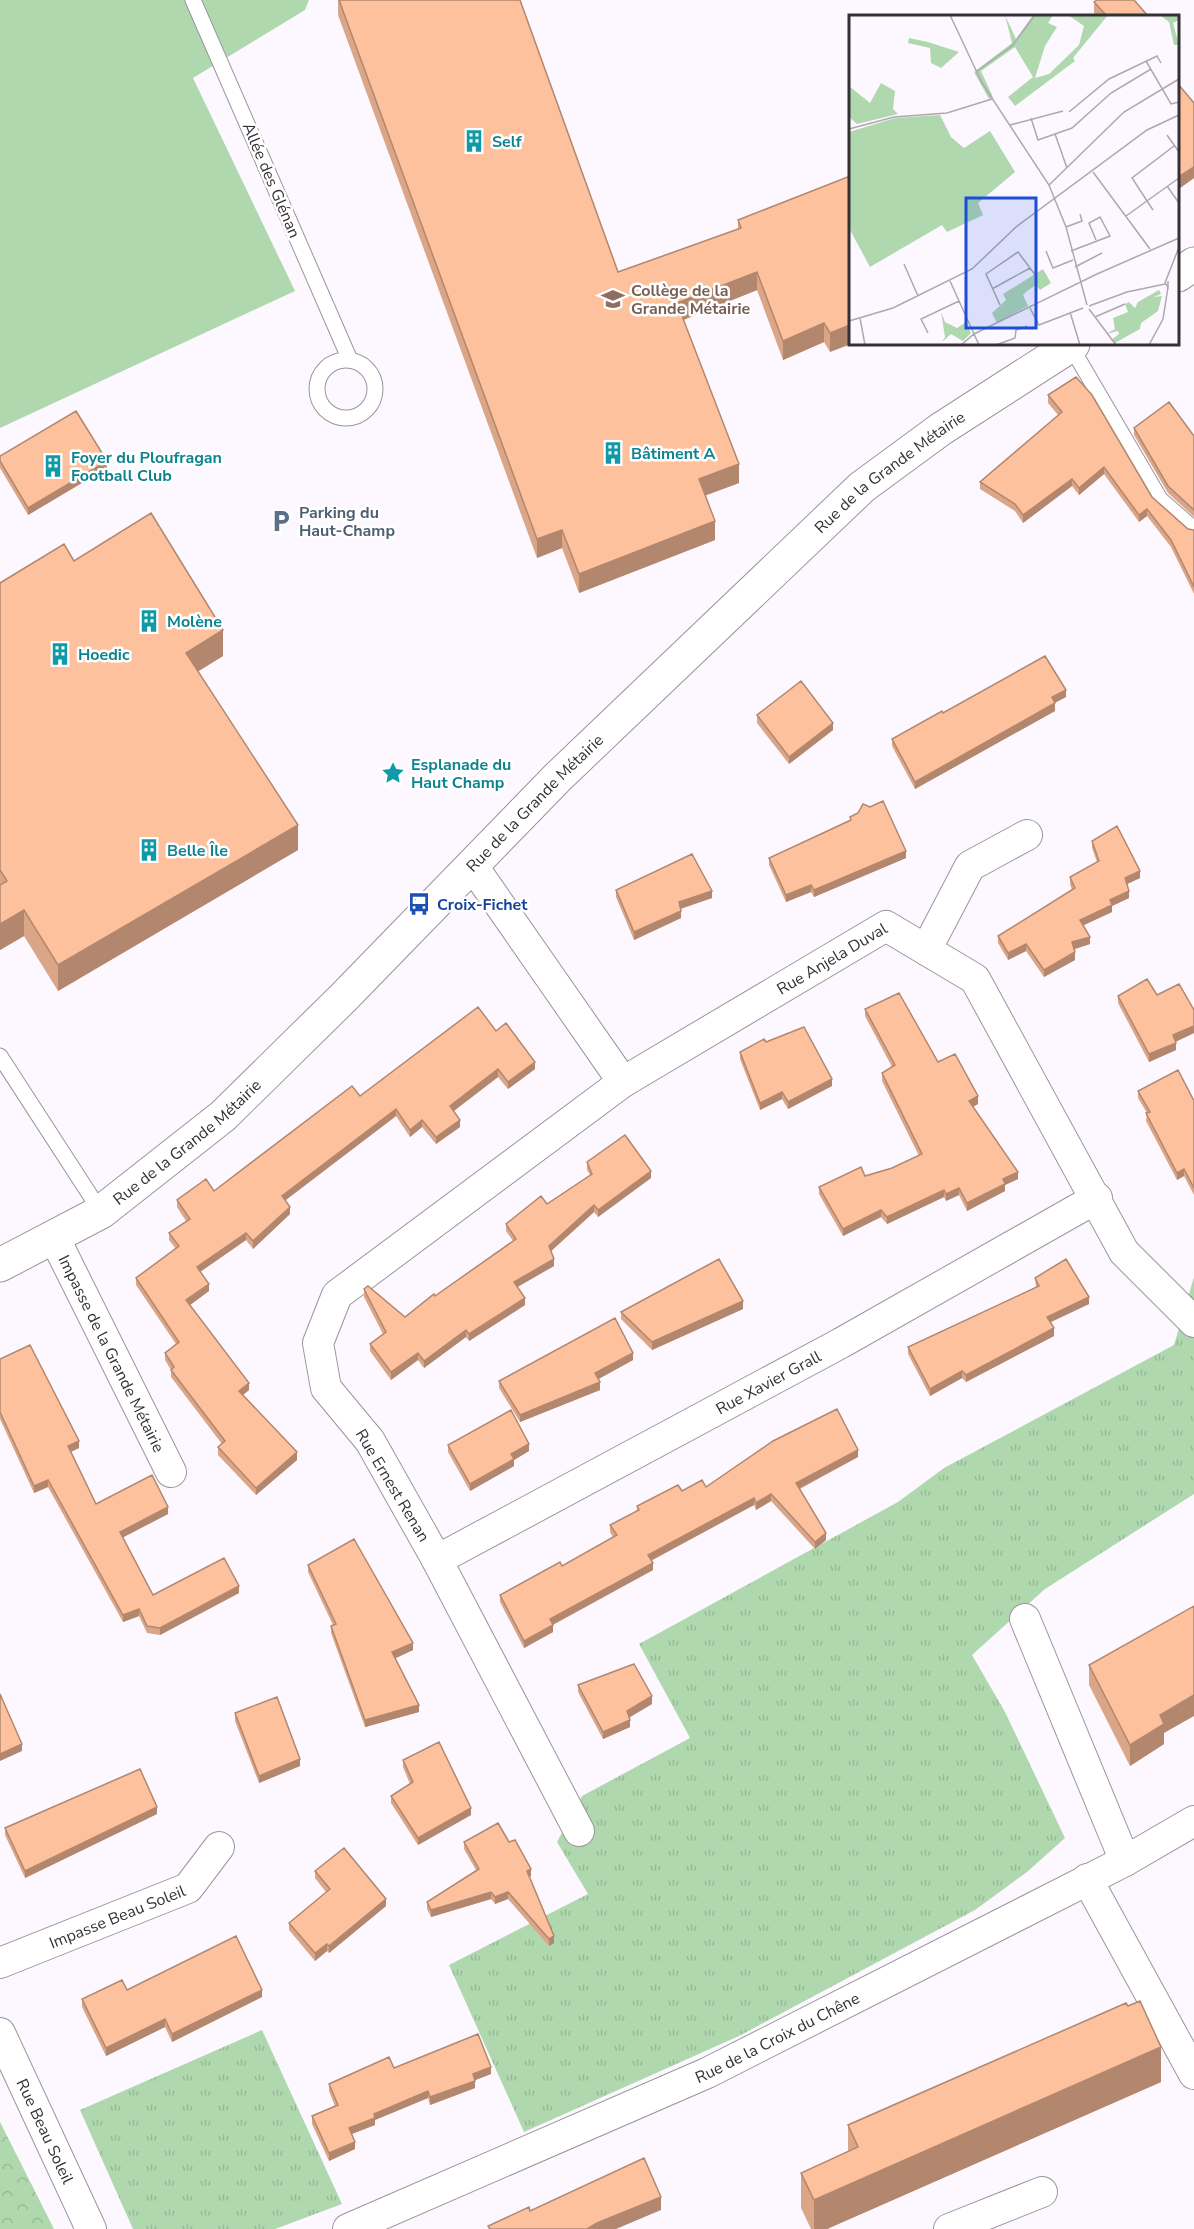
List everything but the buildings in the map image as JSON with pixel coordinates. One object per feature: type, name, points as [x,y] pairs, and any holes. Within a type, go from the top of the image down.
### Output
[{"type":"main road","points":[[1179,273],[1194,264]]},
{"type":"main road","name":"Rue de la Grande Métairie","points":[[0,1265],[101,1212],[223,1116],[344,997],[609,728],[862,488],[941,429],[1070,345]]},
{"type":"street","points":[[926,950],[970,866],[1027,835]]},
{"type":"street","points":[[472,865],[623,1082]]},
{"type":"street","name":"Rue Anjela Duval","points":[[623,1082],[886,926],[975,979],[1124,1252],[1194,1322]]},
{"type":"street","name":"Rue Ernest Renan","points":[[579,1830],[437,1560],[370,1441],[326,1389],[318,1343],[337,1295],[623,1082]]},
{"type":"street","name":"Rue Xavier Grall","points":[[437,1560],[841,1343],[1096,1198]]},
{"type":"street","name":"Impasse de la Grande Métairie","points":[[54,1237],[171,1472]]},
{"type":"street","points":[[1025,1619],[1125,1861]]},
{"type":"street","name":"Rue de la Croix du Chêne","points":[[348,2229],[707,2073],[1125,1861],[1194,1821]]},
{"type":"street","name":"Impasse Beau Soleil","points":[[0,1963],[188,1888],[219,1848]]},
{"type":"street","points":[[1087,1879],[1194,2074]]},
{"type":"street","name":"Rue Beau Soleil","points":[[0,2033],[91,2229]]},
{"type":"street","points":[[949,2229],[1042,2192]]},
{"type":"lane","name":"Allée des Glénan","points":[[193,0],[350,360]]},
{"type":"lane","points":[[1073,345],[1160,499],[1194,529]]},
{"type":"lane","points":[[0,1056],[101,1212]]},
{"type":"green space","points":[[0,0],[309,0],[305,10],[193,78],[295,291],[0,428]]},
{"type":"green space","points":[[1194,1277],[1194,1494],[1045,1589],[972,1655],[1005,1712],[1065,1838],[1027,1872],[975,1910],[739,2036],[524,2132],[449,1965],[588,1894],[557,1842],[582,1796],[690,1738],[639,1644],[898,1502],[944,1468],[1174,1345]]},
{"type":"green space","points":[[262,2030],[342,2204],[275,2229],[133,2229],[80,2110]]},
{"type":"green space","points":[[0,2122],[54,2229],[0,2229]]},
{"type":"place","name":"Self","points":[[474,141]]},
{"type":"place","name":"Collège de la Grande Métairie","points":[[613,299]]},
{"type":"place","name":"Bâtiment A","points":[[613,453]]},
{"type":"place","name":"Foyer du Ploufragan Football Club","points":[[53,466]]},
{"type":"place","name":"Parking du Haut-Champ","points":[[281,521]]},
{"type":"place","name":"Molène","points":[[149,621]]},
{"type":"place","name":"Hoedic","points":[[60,654]]},
{"type":"place","name":"Esplanade du Haut Champ","points":[[393,773]]},
{"type":"place","name":"Belle Île","points":[[149,850]]},
{"type":"place","name":"Croix-Fichet","points":[[419,904]]}]
